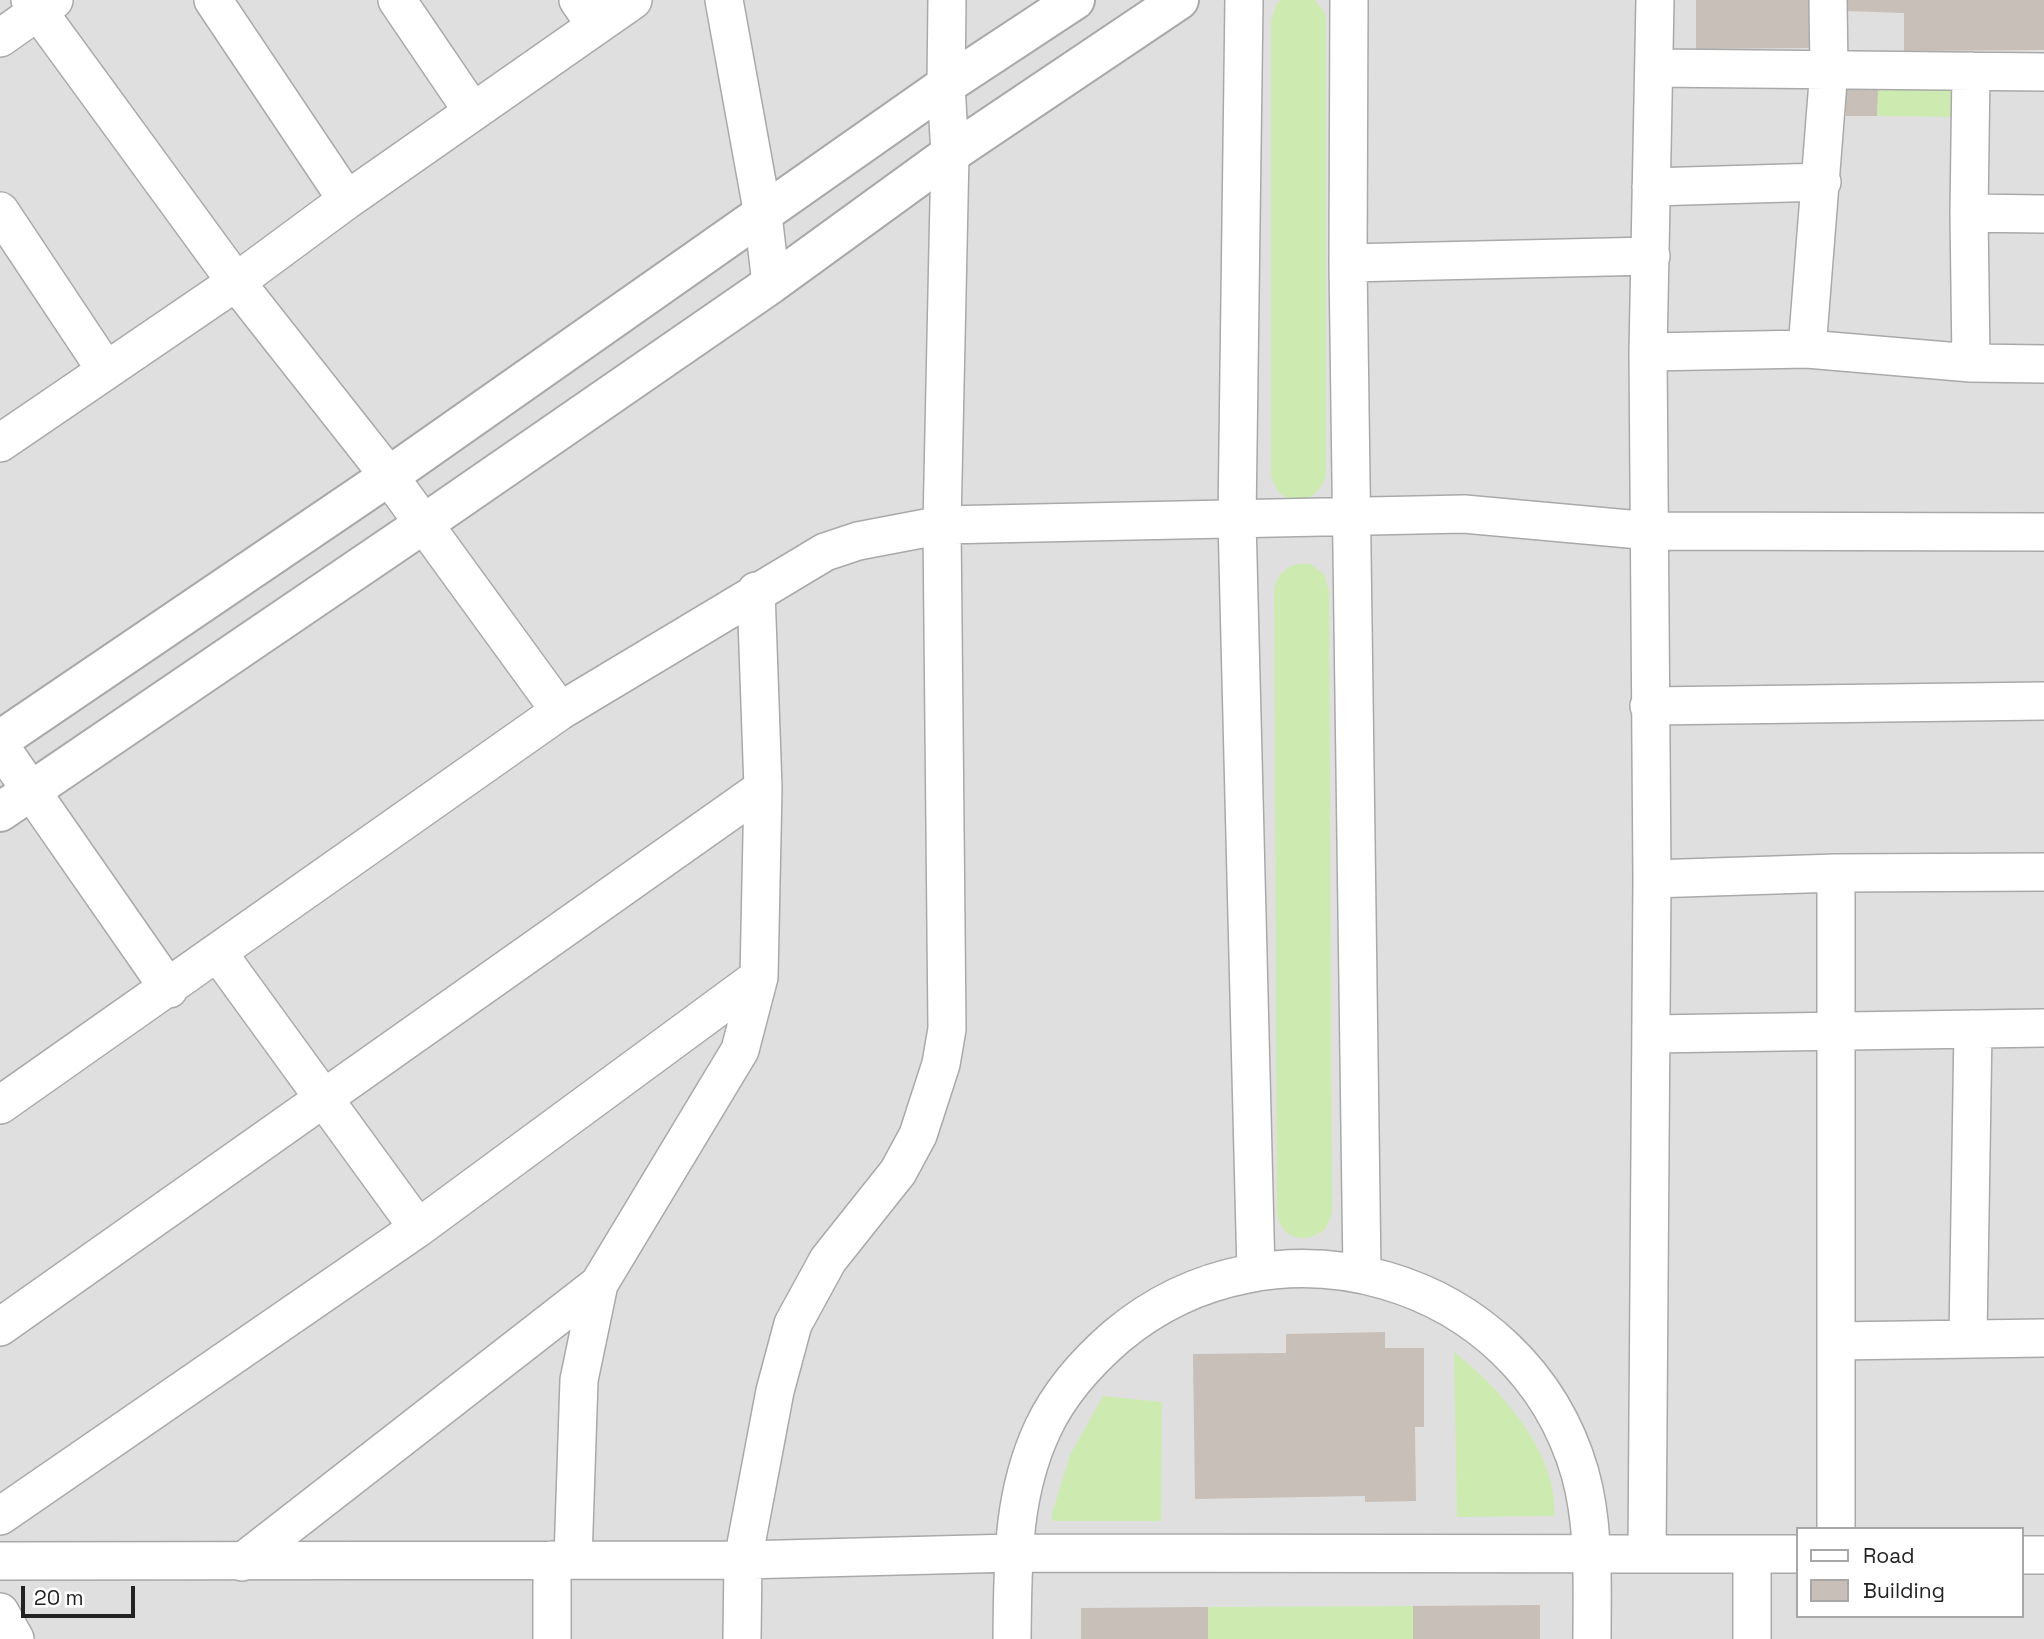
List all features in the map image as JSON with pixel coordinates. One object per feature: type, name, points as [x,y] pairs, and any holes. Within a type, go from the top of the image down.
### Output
[{"type":"street","points":[[213,0],[347,200]]},
{"type":"street","points":[[397,0],[473,112]]},
{"type":"street","points":[[0,443],[236,282],[473,112],[587,13],[633,0]]},
{"type":"street","points":[[724,0],[763,215],[771,284]]},
{"type":"street","points":[[742,1639],[743,1560],[775,1391],[793,1324],[828,1260],[898,1172],[918,1135],[941,1064],[947,1029],[942,525],[950,154],[946,85],[947,0]]},
{"type":"street","points":[[0,740],[388,476],[946,85],[1076,0]]},
{"type":"street","points":[[0,812],[771,284],[950,154],[1179,0]]},
{"type":"street","points":[[1244,0],[1237,520],[1256,1272]]},
{"type":"street","points":[[1349,0],[1350,515],[1362,1273]]},
{"type":"street","points":[[1647,1554],[1652,879],[1648,706],[1651,531],[1648,352],[1656,68],[1655,0]]},
{"type":"street","points":[[1807,349],[1829,69],[1828,0]]},
{"type":"street","points":[[0,38],[41,4],[236,282],[388,476],[560,711]]},
{"type":"street","points":[[1656,68],[2044,72]]},
{"type":"street","points":[[1971,71],[1971,363]]},
{"type":"street","points":[[1651,187],[1822,182]]},
{"type":"street","points":[[0,211],[105,369]]},
{"type":"street","points":[[1969,213],[2044,214]]},
{"type":"street","points":[[1348,263],[1651,256]]},
{"type":"street","points":[[1648,352],[1807,349],[1971,363],[2044,364]]},
{"type":"street","points":[[0,1105],[170,989],[560,711],[756,591],[825,552],[858,541],[942,525],[1464,514],[1651,531],[2044,532]]},
{"type":"street","points":[[552,1639],[579,1380],[599,1284],[740,1050],[751,1017],[759,977],[763,788],[756,591]]},
{"type":"street","points":[[1648,706],[2044,701]]},
{"type":"street","points":[[0,746],[170,989]]},
{"type":"street","points":[[0,1327],[763,788]]},
{"type":"street","points":[[1652,879],[1836,873],[2044,872]]},
{"type":"street","points":[[1836,873],[1836,1527]]},
{"type":"street","points":[[218,953],[418,1228]]},
{"type":"street","points":[[0,1516],[418,1228],[759,977]]},
{"type":"street","points":[[1651,1034],[2044,1028]]},
{"type":"street","points":[[1968,1337],[1973,1029]]},
{"type":"street","points":[[1013,1639],[1013,1553],[1017,1510],[1027,1469],[1044,1426],[1069,1386],[1099,1352],[1135,1322],[1174,1298],[1217,1280],[1256,1272],[1309,1267],[1362,1273],[1398,1283],[1440,1301],[1478,1325],[1512,1356],[1540,1391],[1563,1430],[1580,1472],[1592,1553],[1592,1639]]},
{"type":"street","points":[[242,1562],[599,1284]]},
{"type":"street","points":[[1836,1341],[2044,1338]]},
{"type":"street","points":[[0,1561],[743,1560],[1013,1553],[1796,1554]]},
{"type":"street","points":[[1752,1555],[1752,1639]]},
{"type":"street","points":[[2023,1555],[2044,1555]]},
{"type":"street","points":[[0,1612],[15,1639]]},
{"type":"shaded area","points":[[0,0],[2044,0],[2044,1639],[0,1639]]},
{"type":"green space","points":[[1281,0],[1315,0],[1325,13],[1326,22],[1326,474],[1315,493],[1298,500],[1281,494],[1271,474],[1271,21],[1276,5]]},
{"type":"green space","points":[[1878,88],[1957,88],[1957,117],[1877,116]]},
{"type":"green space","points":[[1310,564],[1324,574],[1329,591],[1332,1212],[1326,1228],[1319,1234],[1303,1238],[1295,1237],[1283,1228],[1277,1211],[1274,590],[1278,578],[1286,569]]},
{"type":"green space","points":[[1454,1352],[1507,1403],[1537,1446],[1553,1493],[1554,1516],[1457,1517]]},
{"type":"green space","points":[[1103,1396],[1162,1402],[1161,1521],[1053,1521],[1051,1517],[1070,1455]]},
{"type":"green space","points":[[1413,1606],[1413,1639],[1208,1639],[1208,1607]]},
{"type":"building","points":[[1696,0],[1809,0],[1809,48],[1696,49]]},
{"type":"building","points":[[1847,0],[2044,0],[2044,50],[1904,51],[1904,13],[1847,11]]},
{"type":"building","points":[[1846,88],[1878,88],[1877,116],[1846,116]]},
{"type":"building","points":[[1385,1332],[1385,1348],[1424,1348],[1424,1427],[1415,1427],[1416,1501],[1365,1502],[1365,1496],[1195,1499],[1193,1354],[1286,1353],[1286,1334]]},
{"type":"building","points":[[1540,1605],[1540,1639],[1413,1639],[1413,1606]]},
{"type":"building","points":[[1208,1607],[1208,1639],[1081,1639],[1081,1608]]}]
